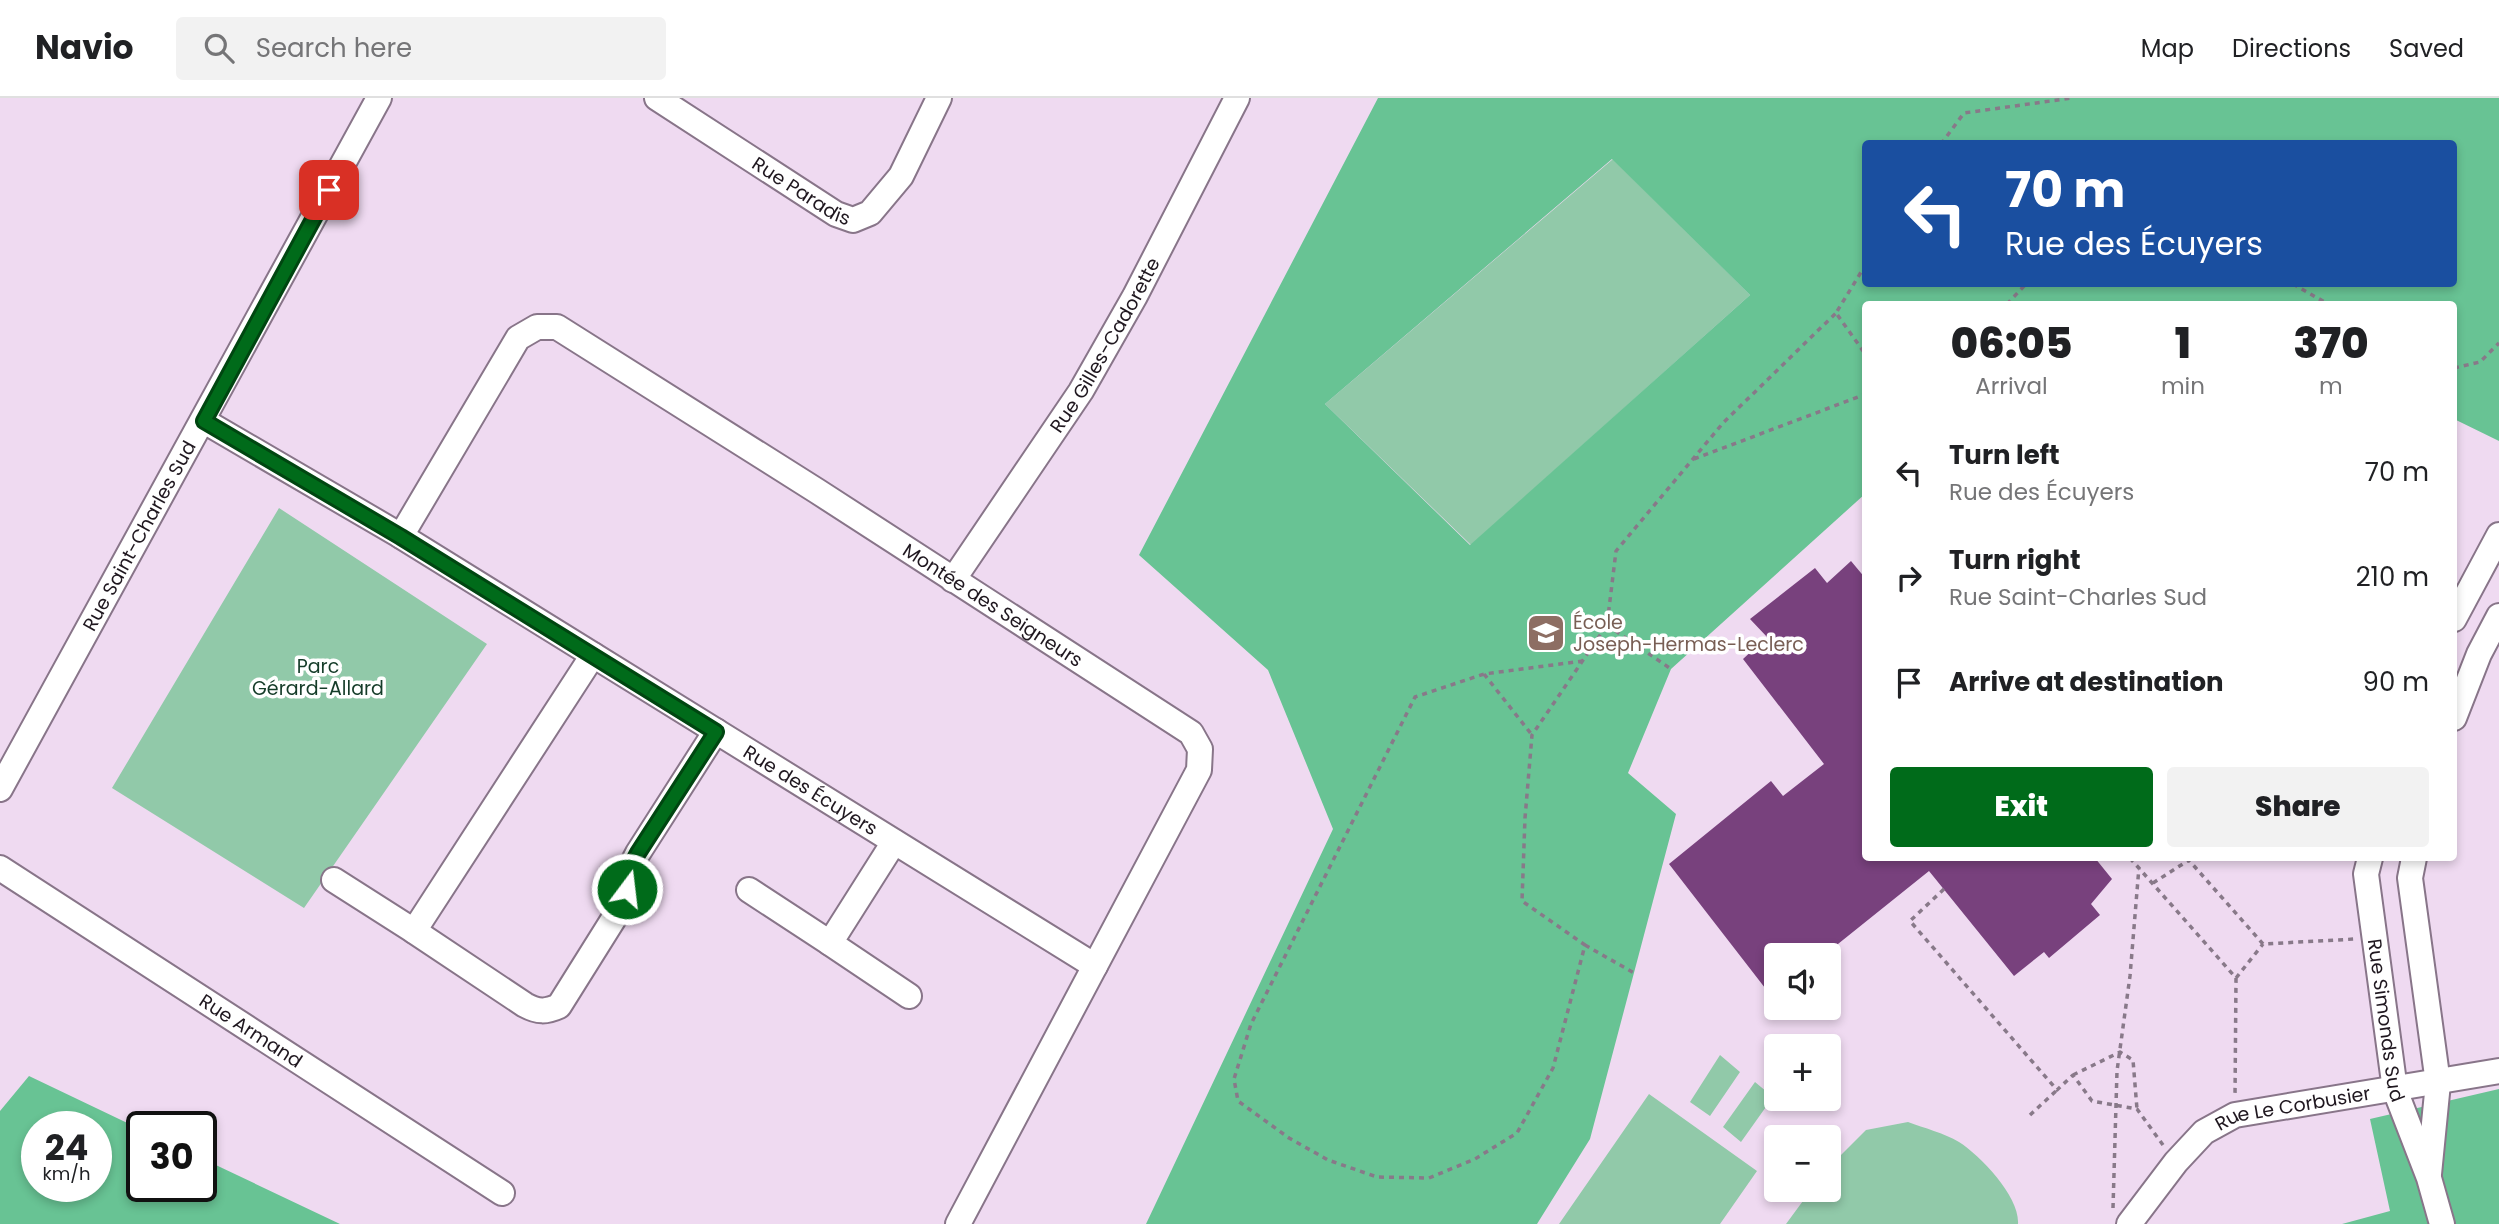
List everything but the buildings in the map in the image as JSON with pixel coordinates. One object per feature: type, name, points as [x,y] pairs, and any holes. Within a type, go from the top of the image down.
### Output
[{"type":"street","name":"Rue Saint-Charles Sud","points":[[0,789],[379,98]]},
{"type":"street","name":"Rue Paradis","points":[[657,98],[688,107],[836,214],[853,220],[870,213],[901,176],[939,98]]},
{"type":"street","name":"Rue Gilles-Cadorette","points":[[953,580],[1081,391],[1135,296],[1237,98]]},
{"type":"street","name":"Montée des Seigneurs","points":[[401,537],[518,338],[537,327],[557,327],[1191,733],[1200,749],[1199,770],[958,1224]]},
{"type":"street","name":"Rue des Écuyers","points":[[204,421],[401,537],[1095,966]]},
{"type":"street","points":[[2457,613],[2499,535]]},
{"type":"street","points":[[2457,711],[2479,654],[2499,616]]},
{"type":"street","points":[[414,931],[593,655]]},
{"type":"street","points":[[334,880],[525,1005],[547,1012],[559,1006],[621,907],[627,889],[627,874],[638,853],[716,732]]},
{"type":"street","points":[[830,943],[894,842]]},
{"type":"street","name":"Rue Simonds Sud","points":[[2369,861],[2366,874],[2395,1090],[2429,1178],[2442,1224]]},
{"type":"street","name":"Rue Simonds Sud","points":[[2413,861],[2410,878],[2438,1083],[2429,1178]]},
{"type":"street","name":"Rue Armand","points":[[0,868],[502,1193]]},
{"type":"street","points":[[749,890],[909,996]]},
{"type":"street","name":"Rue Le Corbusier","points":[[2121,1217],[2204,1132],[2235,1115],[2499,1071]]},
{"type":"path","points":[[1944,140],[1964,113],[2072,98]]},
{"type":"path","points":[[1634,973],[1585,945],[1522,901],[1532,735],[1607,625],[1616,551],[1723,424],[1836,313],[1862,271]]},
{"type":"path","points":[[2010,301],[2023,287]]},
{"type":"path","points":[[2298,287],[2323,301]]},
{"type":"path","points":[[1836,313],[1862,349]]},
{"type":"path","points":[[2457,367],[2480,362],[2499,343]]},
{"type":"path","points":[[1692,460],[1862,396]]},
{"type":"path","points":[[1607,625],[1671,669]]},
{"type":"path","points":[[1583,660],[1484,674],[1415,697],[1251,1024],[1234,1079],[1238,1101],[1289,1138],[1328,1160],[1377,1177],[1429,1178],[1475,1159],[1517,1133],[1553,1068],[1585,945]]},
{"type":"path","points":[[1484,674],[1532,735]]},
{"type":"path","points":[[2133,861],[2236,978]]},
{"type":"path","points":[[2153,883],[2185,861]]},
{"type":"path","points":[[2190,861],[2263,944]]},
{"type":"path","points":[[2121,1217],[2117,1071],[2130,976],[2139,867]]},
{"type":"path","points":[[1944,889],[1910,921],[2057,1090]]},
{"type":"path","points":[[2235,1115],[2236,978],[2263,944],[2375,937]]},
{"type":"path","points":[[2030,1115],[2073,1075],[2120,1052]]},
{"type":"path","points":[[2120,1052],[2133,1060],[2137,1109],[2176,1162]]},
{"type":"path","points":[[2073,1075],[2092,1101],[2137,1109]]},
{"type":"green space","points":[[1378,98],[2499,98],[2499,441],[2457,420],[2457,301],[1862,301],[1862,497],[1671,669],[1628,773],[1676,814],[1590,1139],[1537,1224],[1146,1224],[1333,829],[1268,670],[1139,555]],"holes":[[[1612,159],[1750,295],[1470,545],[1325,404]]]},
{"type":"green space","points":[[1613,159],[1750,295],[1471,545],[1325,404]]},
{"type":"green space","name":"Parc Gérard-Allard","points":[[279,508],[487,644],[304,908],[112,788]]},
{"type":"green space","points":[[1720,1055],[1740,1072],[1710,1116],[1690,1102]]},
{"type":"green space","points":[[29,1076],[102,1111],[21,1111],[21,1202],[112,1202],[112,1116],[126,1122],[126,1202],[217,1202],[217,1166],[340,1224],[0,1224],[0,1111]]},
{"type":"green space","points":[[1755,1082],[1764,1090],[1764,1110],[1741,1142],[1723,1127]]},
{"type":"green space","points":[[2499,1089],[2499,1224],[2342,1224],[2390,1211],[2370,1119]]},
{"type":"green space","points":[[1649,1094],[1757,1171],[1720,1224],[1559,1224]]},
{"type":"green space","points":[[1908,1122],[1940,1133],[1968,1148],[2006,1190],[2017,1213],[2018,1224],[1786,1224],[1802,1202],[1841,1202],[1841,1155],[1866,1130]]},
{"type":"place","name":"École Joseph-Hermas-Leclerc","points":[[1546,633]]},
{"type":"route","points":[[329,190],[204,421],[401,537],[716,732],[638,853],[627,874],[627,889]]}]
